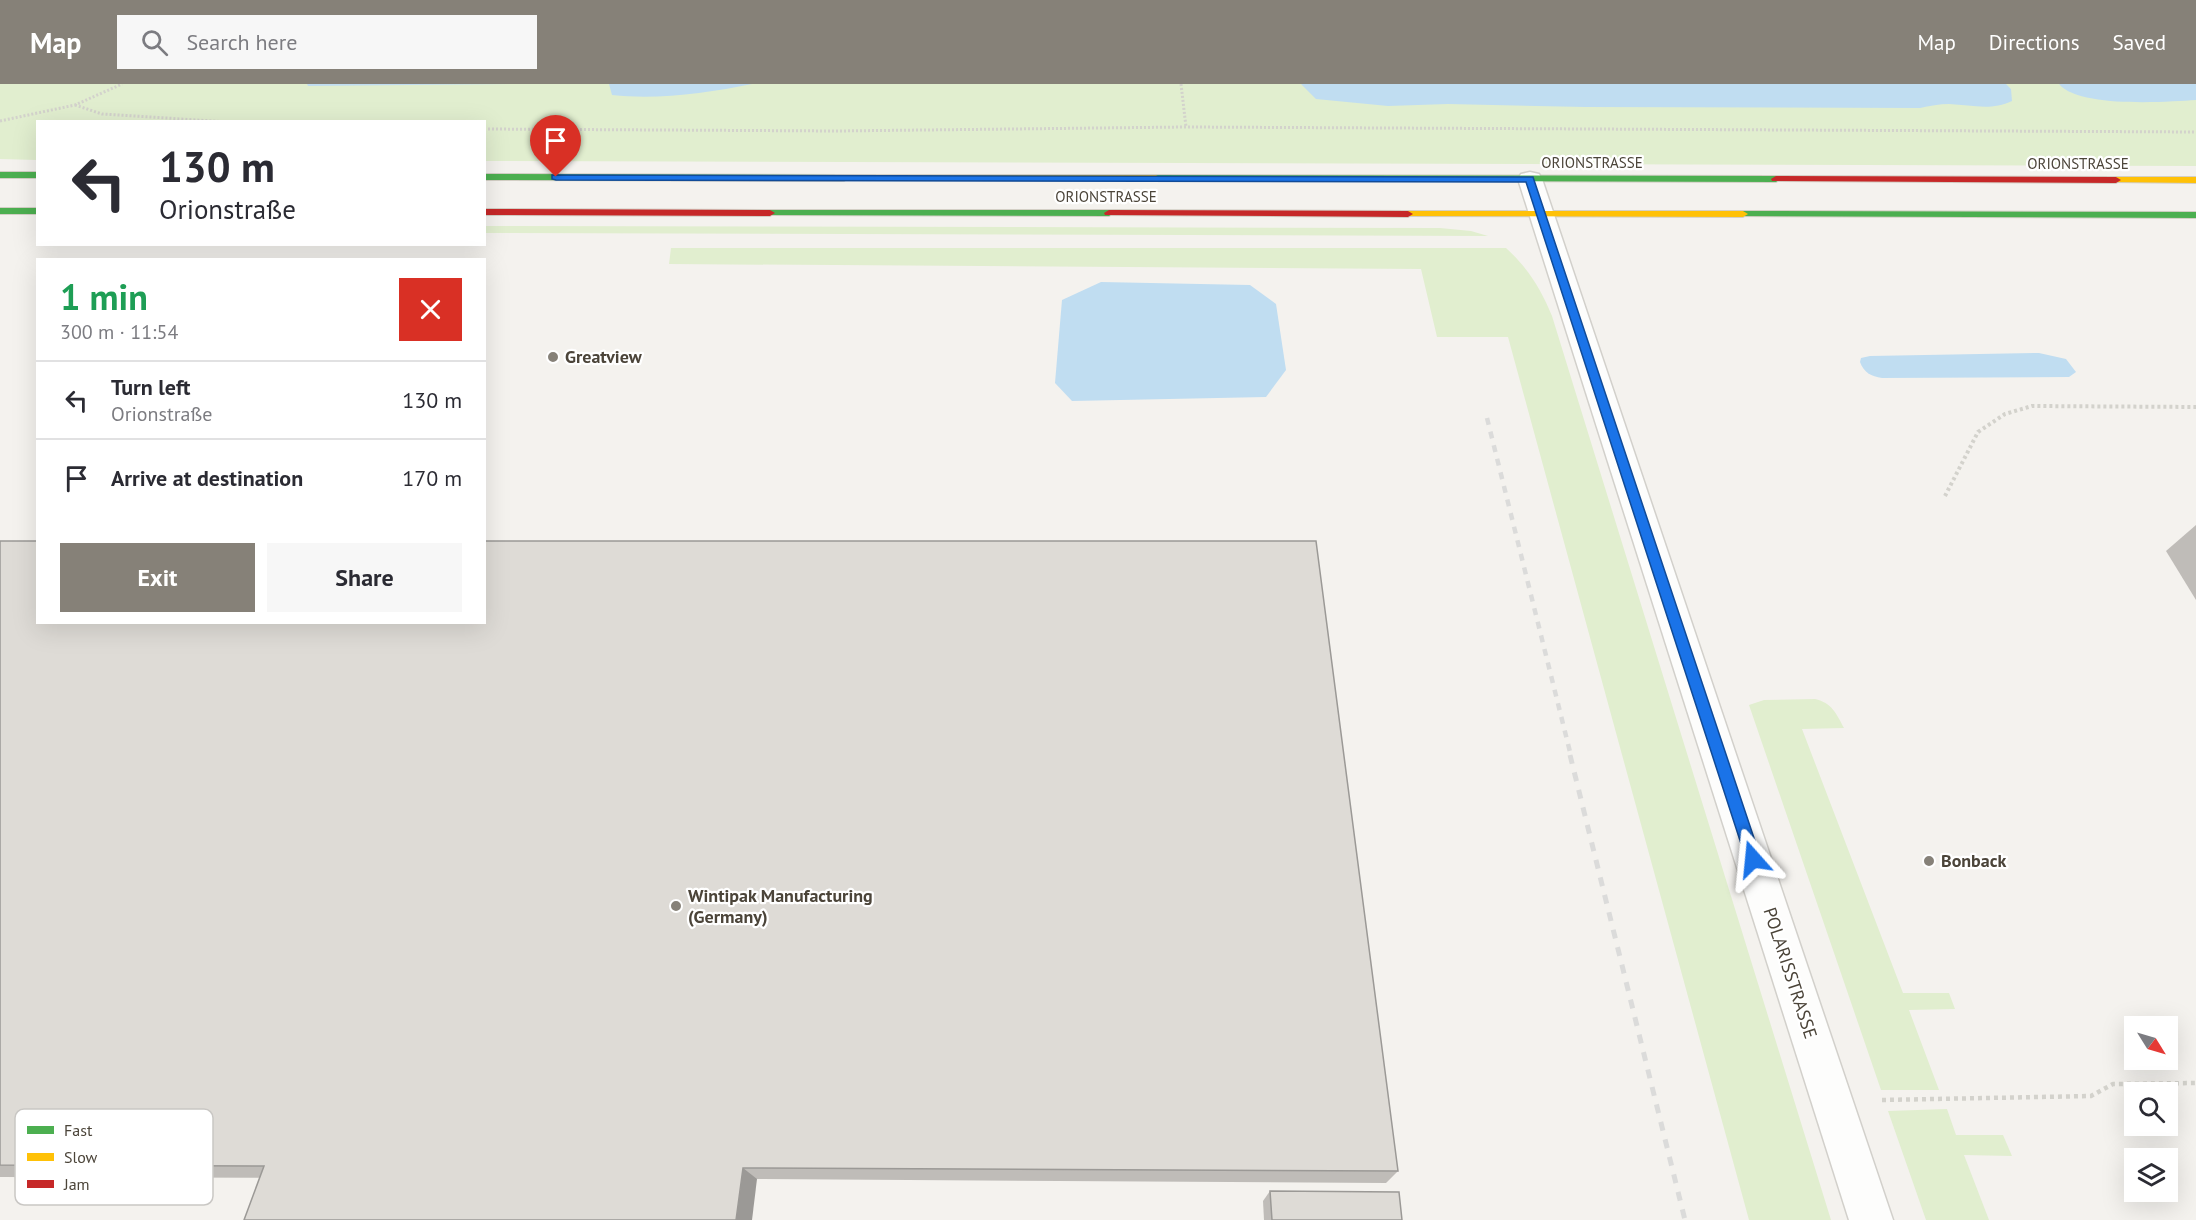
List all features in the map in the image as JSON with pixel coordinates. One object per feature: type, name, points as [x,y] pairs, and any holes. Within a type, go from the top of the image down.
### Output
[{"type":"street","points":[[0,175],[36,176]]},
{"type":"street","name":"ORIONSTRASSE","points":[[486,177],[2196,180]]},
{"type":"street","name":"POLARISSTRASSE","points":[[1530,179],[1871,1220]]},
{"type":"street","points":[[0,211],[36,211]]},
{"type":"street","name":"ORIONSTRASSE","points":[[486,212],[2196,215]]},
{"type":"path","points":[[0,121],[75,105],[122,84]]},
{"type":"path","points":[[1181,84],[1186,127]]},
{"type":"path","points":[[75,105],[102,114],[197,120]]},
{"type":"path","points":[[486,129],[837,130],[1186,127],[2196,132]]},
{"type":"path","points":[[1945,496],[1978,432],[2005,414],[2032,406],[2196,406]]},
{"type":"path","points":[[1872,1100],[2091,1096],[2113,1084],[2196,1083]]},
{"type":"green space","points":[[0,84],[2196,84],[2196,166],[486,161],[486,120],[36,120],[36,160],[0,159]]},
{"type":"green space","points":[[486,226],[1440,228],[1471,231],[1488,236],[486,233]]},
{"type":"green space","points":[[671,248],[1506,248],[1533,279],[1552,316],[1831,1220],[1749,1220],[1508,337],[1437,337],[1421,269],[669,264]]},
{"type":"green space","points":[[1815,699],[1830,706],[1844,728],[1802,729],[1903,993],[1949,993],[1955,1009],[1909,1010],[1939,1090],[1881,1090],[1749,705],[1764,700]]},
{"type":"green space","points":[[1947,1109],[1956,1135],[2003,1135],[2012,1156],[1964,1155],[1989,1220],[1926,1220],[1888,1111]]},
{"type":"water","points":[[307,84],[511,84],[308,86]]},
{"type":"water","points":[[609,84],[752,84],[700,93],[647,97],[612,95]]},
{"type":"water","points":[[1301,84],[2006,84],[2011,89],[2012,101],[1989,107],[1949,104],[1920,108],[1585,107],[1448,104],[1388,106],[1316,99]]},
{"type":"water","points":[[2059,84],[2196,84],[2196,100],[2123,102],[2103,100],[2069,92]]},
{"type":"water","points":[[1101,282],[1250,285],[1276,304],[1286,370],[1266,397],[1072,401],[1055,383],[1062,300]]},
{"type":"water","points":[[2039,353],[2066,359],[2076,372],[2069,377],[1882,378],[1868,373],[1860,362],[1861,358],[1870,356]]},
{"type":"building","name":"Wintipak Manufacturing (Germany)","points":[[0,541],[36,541],[36,624],[486,624],[486,541],[1316,541],[1398,1171],[743,1168],[736,1220],[244,1220],[264,1166],[213,1166],[213,1109],[15,1109],[15,1165],[0,1165]]},
{"type":"building","points":[[1270,1191],[1399,1192],[1402,1220],[1272,1220]]},
{"type":"railway","points":[[1487,418],[1571,756]]},
{"type":"railway","points":[[1570,755],[1685,1220]]},
{"type":"traffic: fast","points":[[0,175],[36,175]]},
{"type":"traffic: fast","points":[[486,177],[844,178]]},
{"type":"traffic: fast","points":[[1156,178],[1776,179]]},
{"type":"traffic: fast","points":[[0,211],[36,211]]},
{"type":"traffic: fast","points":[[770,213],[1109,213]]},
{"type":"traffic: fast","points":[[1743,214],[2196,215]]},
{"type":"traffic: slow","points":[[844,178],[1156,178]]},
{"type":"traffic: slow","points":[[2116,180],[2196,180]]},
{"type":"traffic: slow","points":[[1408,214],[1743,214]]},
{"type":"traffic: jam","points":[[1776,179],[2116,180]]},
{"type":"traffic: jam","points":[[486,212],[770,213]]},
{"type":"traffic: jam","points":[[1109,213],[1408,214]]},
{"type":"place","name":"Greatview","points":[[553,357]]},
{"type":"place","name":"Bonback","points":[[1929,861]]},
{"type":"place","name":"Wintipak Manufacturing (Germany)","points":[[676,906]]},
{"type":"route","points":[[556,177],[1530,179],[1753,859]]}]
